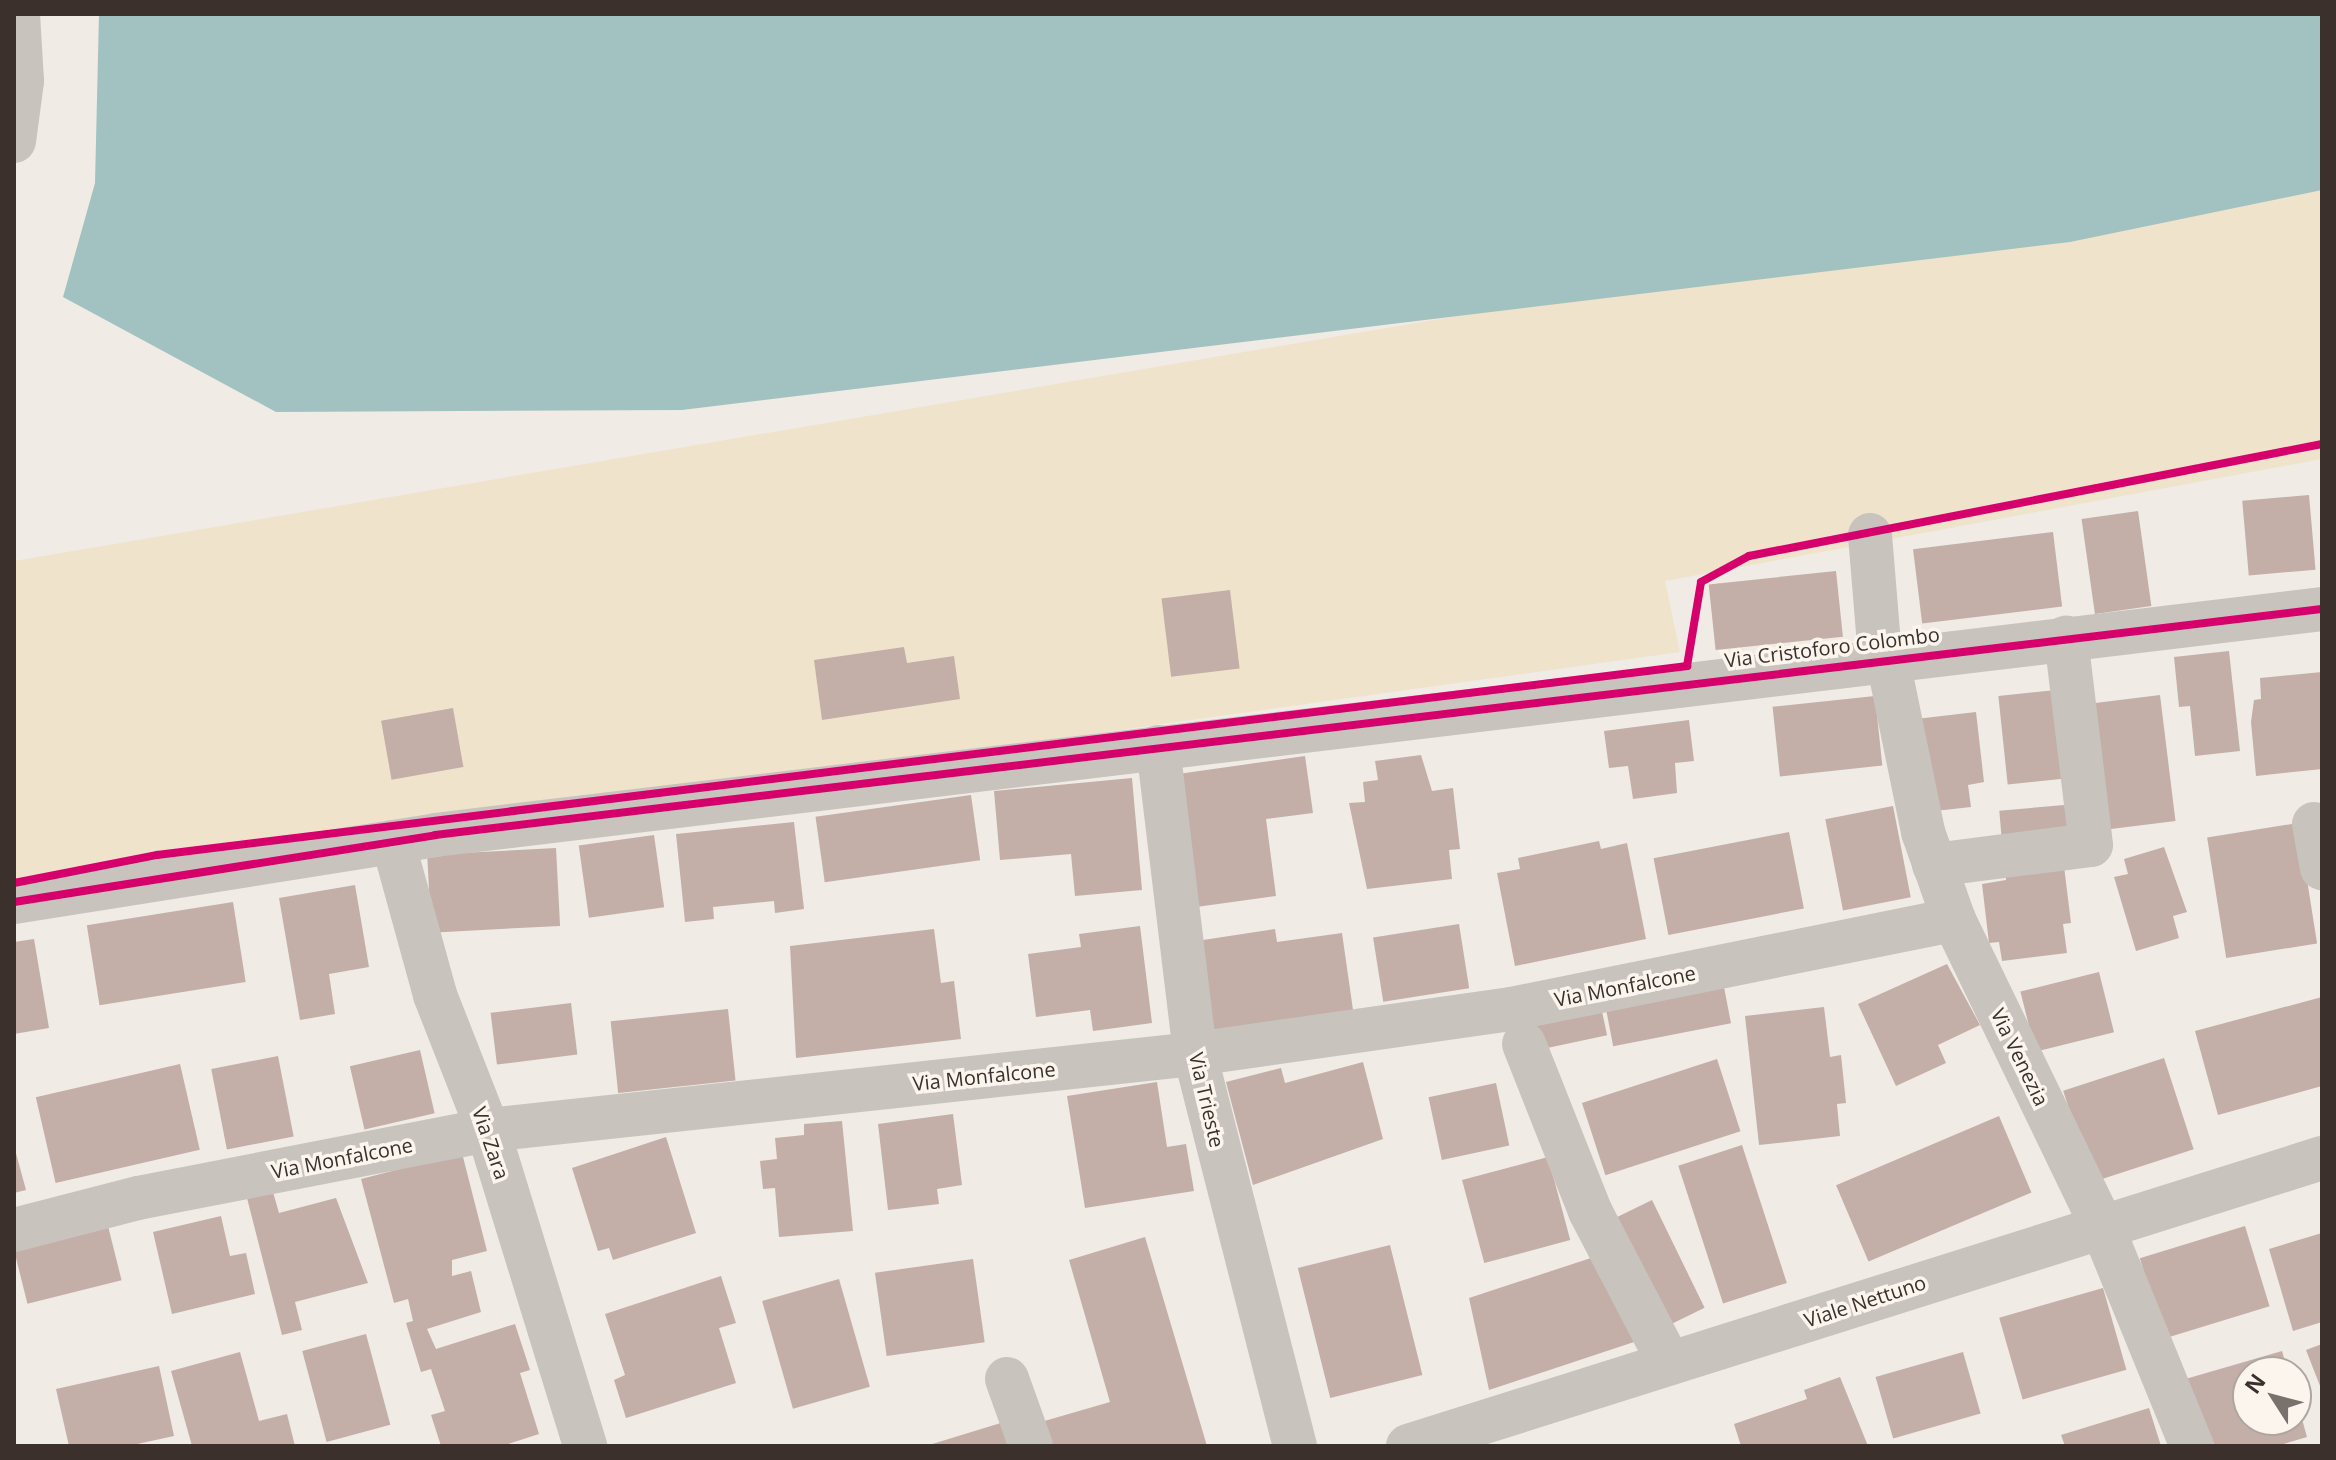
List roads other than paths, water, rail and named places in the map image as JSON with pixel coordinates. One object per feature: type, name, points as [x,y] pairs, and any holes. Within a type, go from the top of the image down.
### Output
[{"type":"street","points":[[14,141],[22,81],[18,14]]},
{"type":"street","name":"Via Venezia","points":[[1870,535],[1883,656],[1934,865],[1954,920],[2102,1226],[2192,1446]]},
{"type":"street","name":"Via Cristoforo Colombo","points":[[14,902],[393,842],[1883,656],[2322,609]]},
{"type":"street","points":[[1934,865],[2091,845],[2066,637]]},
{"type":"street","name":"Via Trieste","points":[[1158,747],[1195,1054],[1295,1446]]},
{"type":"street","points":[[2314,824],[2322,868]]},
{"type":"street","name":"Via Zara","points":[[393,842],[435,995],[488,1130],[585,1446]]},
{"type":"street","name":"Via Monfalcone","points":[[14,1230],[138,1198],[488,1130],[1195,1054],[1511,1009],[1954,920]]},
{"type":"street","points":[[1524,1044],[1590,1211],[1669,1363]]},
{"type":"street","name":"Viale Nettuno","points":[[1408,1446],[2322,1158]]},
{"type":"street","points":[[1007,1379],[1031,1446]]},
{"type":"water","points":[[99,14],[2322,14],[2322,190],[2070,242],[682,410],[276,412],[63,297],[95,183]]}]
